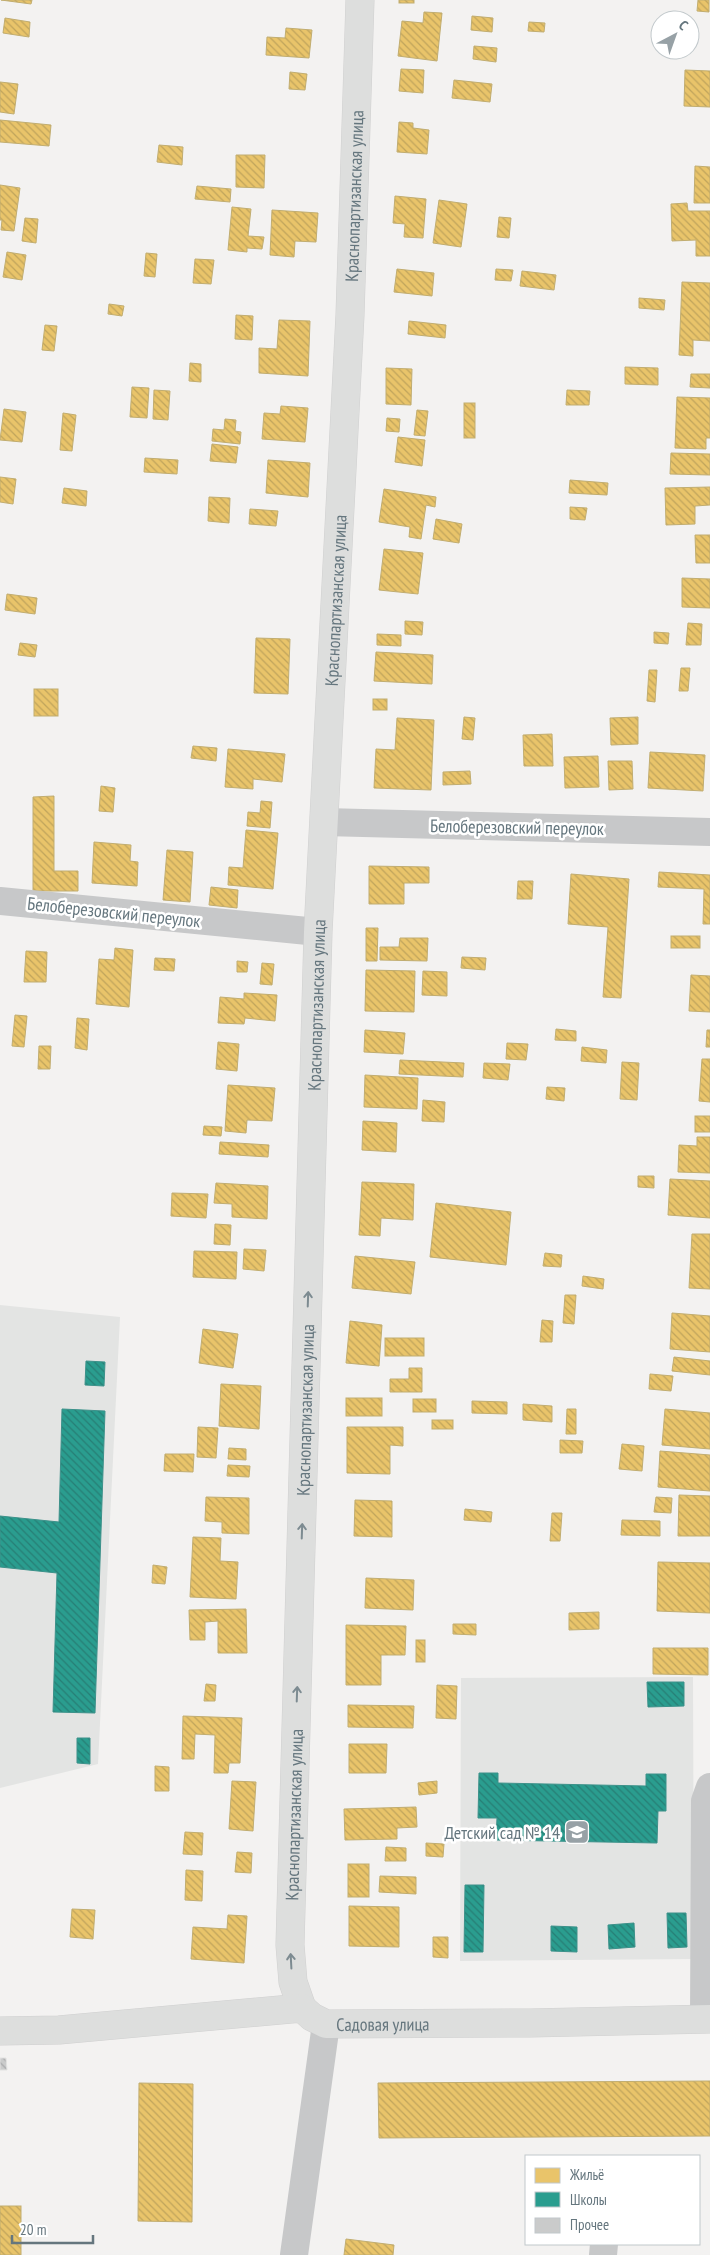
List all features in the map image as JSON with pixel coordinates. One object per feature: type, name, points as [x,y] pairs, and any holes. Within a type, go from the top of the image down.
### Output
[{"type":"street","name":"Краснопартизанская улица","points":[[302,2008],[293,1982],[290,1945],[318,932],[350,315],[360,0]]},
{"type":"street","name":"Белоберезовский переулок","points":[[324,822],[710,832]]},
{"type":"street","name":"Белоберезовский переулок","points":[[0,901],[318,932]]},
{"type":"street","points":[[707,2019],[705,1801],[710,1787]]},
{"type":"street","name":"Садовая улица","points":[[302,2008],[312,2017],[326,2024],[530,2023],[707,2019]]},
{"type":"street","points":[[0,2032],[59,2030],[302,2008]]},
{"type":"street","points":[[294,2255],[326,2024]]},
{"type":"shaded area","points":[[0,1305],[120,1317],[98,1764],[0,1788]]},
{"type":"shaded area","name":"Детский сад № 14","points":[[693,1677],[694,1959],[460,1961],[461,1678]]},
{"type":"building: Жильё","points":[[1,0],[32,0],[31,4]]},
{"type":"building: Жильё","points":[[399,0],[414,0],[414,3],[399,3]]},
{"type":"building: Жильё","points":[[698,0],[709,0],[709,12],[697,10]]},
{"type":"building: Жильё","points":[[424,12],[442,13],[437,61],[398,56],[402,21],[423,23]]},
{"type":"building: Жильё","points":[[472,16],[493,18],[492,32],[471,30]]},
{"type":"building: Жильё","points":[[5,18],[30,22],[29,37],[3,33]]},
{"type":"building: Жильё","points":[[529,22],[545,23],[544,32],[528,31]]},
{"type":"building: Жильё","points":[[286,28],[312,30],[309,58],[266,55],[267,37],[285,38]]},
{"type":"building: Жильё","points":[[474,46],[497,48],[496,62],[473,59]]},
{"type":"building: Жильё","points":[[401,69],[424,70],[423,93],[399,91]]},
{"type":"building: Жильё","points":[[685,70],[710,71],[710,107],[684,106]]},
{"type":"building: Жильё","points":[[290,72],[307,74],[305,90],[289,89]]},
{"type":"building: Жильё","points":[[454,80],[492,84],[490,102],[452,98]]},
{"type":"building: Жильё","points":[[0,82],[18,84],[14,114],[0,112]]},
{"type":"building: Жильё","points":[[0,120],[51,125],[49,146],[0,142]]},
{"type":"building: Жильё","points":[[399,122],[413,123],[413,128],[429,130],[427,154],[397,152]]},
{"type":"building: Жильё","points":[[159,145],[183,147],[182,165],[157,162]]},
{"type":"building: Жильё","points":[[236,155],[265,155],[264,188],[236,187]]},
{"type":"building: Жильё","points":[[695,166],[710,167],[710,203],[694,203]]},
{"type":"building: Жильё","points":[[0,185],[20,188],[14,231],[1,230]]},
{"type":"building: Жильё","points":[[197,186],[231,189],[230,202],[195,199]]},
{"type":"building: Жильё","points":[[395,196],[426,199],[423,238],[404,237],[405,224],[393,223]]},
{"type":"building: Жильё","points":[[439,200],[467,204],[461,247],[433,243]]},
{"type":"building: Жильё","points":[[687,203],[688,211],[710,211],[710,256],[696,256],[696,240],[672,241],[671,204]]},
{"type":"building: Жильё","points":[[232,207],[251,209],[248,236],[264,237],[262,249],[247,248],[247,252],[228,250]]},
{"type":"building: Жильё","points":[[272,210],[318,213],[316,242],[295,241],[294,257],[270,255]]},
{"type":"building: Жильё","points":[[499,217],[511,218],[509,238],[497,237]]},
{"type":"building: Жильё","points":[[25,218],[38,219],[36,243],[22,241]]},
{"type":"building: Жильё","points":[[7,252],[26,255],[22,280],[3,277]]},
{"type":"building: Жильё","points":[[146,253],[157,254],[155,277],[144,276]]},
{"type":"building: Жильё","points":[[195,259],[214,260],[211,284],[193,283]]},
{"type":"building: Жильё","points":[[397,269],[434,273],[432,296],[394,292]]},
{"type":"building: Жильё","points":[[496,269],[513,270],[511,281],[495,280]]},
{"type":"building: Жильё","points":[[522,271],[556,275],[554,290],[520,286]]},
{"type":"building: Жильё","points":[[682,282],[710,283],[710,341],[693,340],[693,356],[679,355]]},
{"type":"building: Жильё","points":[[639,298],[665,300],[664,310],[639,308]]},
{"type":"building: Жильё","points":[[109,304],[124,306],[122,316],[108,314]]},
{"type":"building: Жильё","points":[[236,315],[253,316],[252,340],[235,339]]},
{"type":"building: Жильё","points":[[279,320],[310,321],[308,376],[259,373],[259,348],[277,349]]},
{"type":"building: Жильё","points":[[409,321],[446,325],[445,338],[408,334]]},
{"type":"building: Жильё","points":[[45,325],[57,326],[54,351],[42,350]]},
{"type":"building: Жильё","points":[[190,363],[201,364],[201,382],[189,381]]},
{"type":"building: Жильё","points":[[625,367],[658,368],[658,385],[625,384]]},
{"type":"building: Жильё","points":[[386,368],[412,369],[411,405],[386,404]]},
{"type":"building: Жильё","points":[[691,374],[710,374],[710,388],[690,387]]},
{"type":"building: Жильё","points":[[132,387],[149,388],[147,418],[130,417]]},
{"type":"building: Жильё","points":[[154,390],[170,391],[168,420],[153,419]]},
{"type":"building: Жильё","points":[[567,390],[590,391],[589,405],[566,405]]},
{"type":"building: Жильё","points":[[677,397],[710,398],[710,438],[706,438],[706,449],[675,448]]},
{"type":"building: Жильё","points":[[464,403],[475,403],[475,438],[464,438]]},
{"type":"building: Жильё","points":[[281,406],[308,408],[305,442],[262,439],[264,413],[280,414]]},
{"type":"building: Жильё","points":[[4,409],[26,412],[22,442],[0,440]]},
{"type":"building: Жильё","points":[[417,410],[428,411],[425,436],[414,435]]},
{"type":"building: Жильё","points":[[63,413],[76,415],[72,451],[60,450]]},
{"type":"building: Жильё","points":[[387,418],[400,419],[399,432],[386,431]]},
{"type":"building: Жильё","points":[[225,419],[236,420],[235,431],[241,432],[240,444],[212,441],[213,429],[224,430]]},
{"type":"building: Жильё","points":[[398,437],[425,440],[422,466],[395,462]]},
{"type":"building: Жильё","points":[[212,444],[238,447],[236,463],[210,461]]},
{"type":"building: Жильё","points":[[671,453],[710,454],[710,475],[670,474]]},
{"type":"building: Жильё","points":[[145,458],[178,460],[177,474],[144,472]]},
{"type":"building: Жильё","points":[[268,460],[310,463],[308,497],[266,493]]},
{"type":"building: Жильё","points":[[0,477],[16,479],[13,504],[0,502]]},
{"type":"building: Жильё","points":[[570,480],[608,483],[607,495],[569,493]]},
{"type":"building: Жильё","points":[[710,487],[710,505],[695,506],[695,524],[666,525],[665,488]]},
{"type":"building: Жильё","points":[[64,488],[87,491],[86,506],[62,503]]},
{"type":"building: Жильё","points":[[384,489],[436,497],[435,507],[426,505],[421,539],[409,537],[410,527],[379,522]]},
{"type":"building: Жильё","points":[[209,497],[230,498],[229,523],[208,521]]},
{"type":"building: Жильё","points":[[570,507],[587,508],[585,520],[570,519]]},
{"type":"building: Жильё","points":[[250,509],[278,511],[276,526],[249,524]]},
{"type":"building: Жильё","points":[[436,519],[462,524],[459,543],[433,539]]},
{"type":"building: Жильё","points":[[695,535],[710,535],[710,563],[696,563]]},
{"type":"building: Жильё","points":[[384,549],[423,553],[418,594],[379,590]]},
{"type":"building: Жильё","points":[[682,578],[710,579],[710,608],[682,607]]},
{"type":"building: Жильё","points":[[7,594],[37,598],[35,614],[5,610]]},
{"type":"building: Жильё","points":[[405,621],[423,622],[422,635],[405,634]]},
{"type":"building: Жильё","points":[[688,623],[702,624],[701,645],[686,645]]},
{"type":"building: Жильё","points":[[654,632],[669,633],[668,644],[654,643]]},
{"type":"building: Жильё","points":[[377,634],[401,635],[401,646],[377,645]]},
{"type":"building: Жильё","points":[[256,638],[290,639],[288,694],[254,693]]},
{"type":"building: Жильё","points":[[20,643],[37,645],[35,657],[18,655]]},
{"type":"building: Жильё","points":[[376,652],[433,655],[432,684],[374,681]]},
{"type":"building: Жильё","points":[[681,668],[690,668],[688,691],[679,691]]},
{"type":"building: Жильё","points":[[649,670],[657,670],[655,702],[647,701]]},
{"type":"building: Жильё","points":[[34,689],[58,689],[58,716],[34,716]]},
{"type":"building: Жильё","points":[[373,699],[387,699],[387,710],[373,710]]},
{"type":"building: Жильё","points":[[464,717],[475,718],[473,740],[462,739]]},
{"type":"building: Жильё","points":[[638,717],[638,744],[611,745],[610,718]]},
{"type":"building: Жильё","points":[[397,718],[434,720],[431,790],[374,788],[376,749],[395,750]]},
{"type":"building: Жильё","points":[[552,734],[553,766],[524,766],[523,735]]},
{"type":"building: Жильё","points":[[193,746],[217,748],[216,761],[191,758]]},
{"type":"building: Жильё","points":[[228,749],[285,754],[282,782],[253,779],[253,789],[225,787]]},
{"type":"building: Жильё","points":[[650,752],[705,755],[703,791],[648,788]]},
{"type":"building: Жильё","points":[[598,756],[599,787],[565,788],[564,757]]},
{"type":"building: Жильё","points":[[608,761],[632,761],[633,789],[609,790]]},
{"type":"building: Жильё","points":[[470,771],[471,784],[443,785],[443,772]]},
{"type":"building: Жильё","points":[[101,786],[115,788],[113,812],[99,811]]},
{"type":"building: Жильё","points":[[54,796],[54,871],[78,871],[78,891],[33,891],[33,797]]},
{"type":"building: Жильё","points":[[261,801],[272,802],[270,828],[247,826],[248,812],[260,813]]},
{"type":"building: Жильё","points":[[246,830],[278,833],[273,889],[228,885],[229,867],[243,868]]},
{"type":"building: Жильё","points":[[94,842],[131,845],[130,861],[138,862],[137,886],[92,883]]},
{"type":"building: Жильё","points":[[167,850],[193,852],[190,902],[163,900]]},
{"type":"building: Жильё","points":[[369,866],[429,867],[429,883],[404,883],[404,904],[369,904]]},
{"type":"building: Жильё","points":[[659,872],[710,875],[710,924],[703,924],[704,889],[658,887]]},
{"type":"building: Жильё","points":[[571,874],[629,879],[621,998],[603,997],[608,927],[568,924]]},
{"type":"building: Жильё","points":[[518,881],[533,881],[532,899],[517,899]]},
{"type":"building: Жильё","points":[[211,887],[238,890],[237,908],[209,905]]},
{"type":"building: Жильё","points":[[366,928],[378,928],[377,961],[366,961]]},
{"type":"building: Жильё","points":[[671,936],[700,936],[700,948],[671,948]]},
{"type":"building: Жильё","points":[[400,938],[428,938],[427,961],[380,960],[380,947],[399,947]]},
{"type":"building: Жильё","points":[[115,948],[133,950],[129,1007],[96,1004],[99,959],[114,960]]},
{"type":"building: Жильё","points":[[26,951],[47,952],[46,982],[24,982]]},
{"type":"building: Жильё","points":[[462,957],[486,958],[485,970],[461,968]]},
{"type":"building: Жильё","points":[[155,958],[175,959],[174,971],[154,970]]},
{"type":"building: Жильё","points":[[237,961],[248,962],[247,972],[237,972]]},
{"type":"building: Жильё","points":[[262,963],[274,964],[272,985],[260,984]]},
{"type":"building: Жильё","points":[[366,970],[415,971],[414,1012],[365,1011]]},
{"type":"building: Жильё","points":[[423,971],[447,972],[447,996],[422,995]]},
{"type":"building: Жильё","points":[[691,975],[710,976],[710,1012],[689,1011]]},
{"type":"building: Жильё","points":[[244,993],[277,995],[275,1021],[245,1018],[244,1024],[218,1023],[220,997],[244,999]]},
{"type":"building: Жильё","points":[[15,1015],[27,1016],[24,1047],[12,1046]]},
{"type":"building: Жильё","points":[[77,1018],[89,1019],[87,1050],[75,1048]]},
{"type":"building: Жильё","points":[[556,1029],[576,1031],[576,1041],[555,1040]]},
{"type":"building: Жильё","points":[[365,1030],[405,1033],[403,1054],[364,1052]]},
{"type":"building: Жильё","points":[[707,1030],[710,1030],[710,1047],[706,1047]]},
{"type":"building: Жильё","points":[[218,1042],[239,1044],[237,1071],[216,1069]]},
{"type":"building: Жильё","points":[[507,1043],[528,1044],[526,1060],[506,1059]]},
{"type":"building: Жильё","points":[[39,1046],[51,1046],[50,1069],[38,1069]]},
{"type":"building: Жильё","points":[[582,1047],[607,1050],[606,1063],[581,1061]]},
{"type":"building: Жильё","points":[[702,1059],[710,1059],[710,1102],[699,1101]]},
{"type":"building: Жильё","points":[[400,1060],[464,1063],[463,1077],[399,1074]]},
{"type":"building: Жильё","points":[[622,1062],[639,1063],[637,1100],[620,1099]]},
{"type":"building: Жильё","points":[[484,1063],[510,1064],[508,1080],[483,1078]]},
{"type":"building: Жильё","points":[[365,1075],[418,1078],[417,1109],[364,1107]]},
{"type":"building: Жильё","points":[[228,1085],[275,1088],[272,1121],[247,1120],[246,1133],[225,1131]]},
{"type":"building: Жильё","points":[[547,1087],[565,1088],[564,1101],[546,1099]]},
{"type":"building: Жильё","points":[[423,1100],[445,1102],[444,1122],[422,1121]]},
{"type":"building: Жильё","points":[[695,1116],[710,1116],[710,1132],[695,1132]]},
{"type":"building: Жильё","points":[[363,1121],[397,1123],[396,1152],[362,1150]]},
{"type":"building: Жильё","points":[[204,1126],[222,1127],[221,1136],[203,1135]]},
{"type":"building: Жильё","points":[[697,1137],[710,1137],[710,1173],[678,1172],[679,1145],[697,1146]]},
{"type":"building: Жильё","points":[[220,1142],[269,1145],[268,1157],[219,1154]]},
{"type":"building: Жильё","points":[[638,1176],[654,1176],[654,1188],[638,1187]]},
{"type":"building: Жильё","points":[[670,1179],[710,1181],[710,1218],[668,1215]]},
{"type":"building: Жильё","points":[[362,1182],[414,1184],[413,1220],[381,1218],[380,1236],[359,1235]]},
{"type":"building: Жильё","points":[[216,1183],[268,1186],[267,1219],[232,1217],[232,1204],[214,1203]]},
{"type":"building: Жильё","points":[[172,1193],[208,1194],[206,1218],[171,1216]]},
{"type":"building: Жильё","points":[[436,1203],[511,1212],[506,1265],[430,1257]]},
{"type":"building: Жильё","points":[[215,1224],[231,1225],[230,1245],[214,1244]]},
{"type":"building: Жильё","points":[[692,1234],[710,1234],[710,1289],[689,1288]]},
{"type":"building: Жильё","points":[[244,1249],[266,1250],[264,1271],[243,1269]]},
{"type":"building: Жильё","points":[[194,1251],[237,1252],[236,1279],[193,1277]]},
{"type":"building: Жильё","points":[[545,1253],[562,1255],[561,1267],[543,1266]]},
{"type":"building: Жильё","points":[[355,1256],[415,1262],[411,1294],[352,1288]]},
{"type":"building: Жильё","points":[[583,1276],[604,1279],[603,1289],[582,1286]]},
{"type":"building: Жильё","points":[[565,1295],[576,1295],[574,1324],[563,1323]]},
{"type":"building: Жильё","points":[[672,1313],[710,1316],[710,1352],[670,1349]]},
{"type":"building: Жильё","points":[[542,1320],[553,1321],[552,1342],[540,1342]]},
{"type":"building: Жильё","points":[[350,1321],[382,1325],[379,1366],[346,1363]]},
{"type":"building: Жильё","points":[[203,1329],[238,1334],[233,1368],[199,1363]]},
{"type":"building: Жильё","points":[[385,1338],[424,1338],[424,1356],[385,1356]]},
{"type":"building: Жильё","points":[[674,1357],[710,1361],[710,1375],[672,1371]]},
{"type":"building: Жильё","points":[[409,1368],[422,1368],[422,1392],[390,1392],[390,1379],[409,1379]]},
{"type":"building: Жильё","points":[[650,1374],[673,1376],[671,1391],[649,1389]]},
{"type":"building: Жильё","points":[[221,1384],[261,1386],[259,1429],[219,1426]]},
{"type":"building: Жильё","points":[[346,1398],[382,1398],[382,1416],[346,1416]]},
{"type":"building: Жильё","points":[[413,1399],[436,1399],[436,1412],[413,1412]]},
{"type":"building: Жильё","points":[[472,1401],[507,1402],[507,1414],[472,1413]]},
{"type":"building: Жильё","points":[[523,1404],[552,1406],[552,1422],[523,1420]]},
{"type":"building: Жильё","points":[[567,1409],[576,1409],[576,1434],[566,1434]]},
{"type":"building: Жильё","points":[[665,1409],[710,1413],[710,1449],[662,1445]]},
{"type":"building: Жильё","points":[[432,1420],[453,1420],[453,1429],[432,1429]]},
{"type":"building: Жильё","points":[[198,1427],[218,1428],[216,1458],[197,1457]]},
{"type":"building: Жильё","points":[[347,1427],[403,1427],[403,1446],[390,1445],[390,1474],[347,1473]]},
{"type":"building: Жильё","points":[[560,1440],[583,1441],[582,1453],[560,1453]]},
{"type":"building: Жильё","points":[[622,1444],[644,1446],[642,1471],[619,1469]]},
{"type":"building: Жильё","points":[[229,1448],[246,1449],[246,1460],[228,1459]]},
{"type":"building: Жильё","points":[[660,1451],[710,1455],[710,1491],[658,1487]]},
{"type":"building: Жильё","points":[[165,1454],[194,1454],[193,1472],[164,1471]]},
{"type":"building: Жильё","points":[[228,1465],[250,1466],[249,1477],[227,1476]]},
{"type":"building: Жильё","points":[[679,1495],[710,1496],[710,1536],[678,1536]]},
{"type":"building: Жильё","points":[[206,1497],[249,1498],[249,1534],[222,1533],[222,1522],[205,1521]]},
{"type":"building: Жильё","points":[[656,1497],[672,1498],[671,1513],[654,1512]]},
{"type":"building: Жильё","points":[[355,1500],[392,1501],[392,1537],[354,1536]]},
{"type":"building: Жильё","points":[[465,1509],[492,1512],[491,1522],[464,1520]]},
{"type":"building: Жильё","points":[[552,1513],[562,1513],[560,1541],[550,1541]]},
{"type":"building: Жильё","points":[[622,1520],[660,1521],[660,1536],[621,1535]]},
{"type":"building: Жильё","points":[[193,1537],[221,1538],[220,1561],[238,1562],[236,1599],[190,1597]]},
{"type":"building: Жильё","points":[[658,1562],[710,1563],[710,1613],[657,1611]]},
{"type":"building: Жильё","points":[[153,1565],[167,1567],[165,1584],[152,1583]]},
{"type":"building: Жильё","points":[[366,1578],[414,1580],[413,1610],[365,1608]]},
{"type":"building: Жильё","points":[[246,1609],[247,1653],[218,1653],[218,1621],[205,1622],[205,1640],[190,1640],[189,1610]]},
{"type":"building: Жильё","points":[[599,1612],[599,1629],[569,1630],[569,1613]]},
{"type":"building: Жильё","points":[[453,1624],[476,1624],[476,1635],[453,1634]]},
{"type":"building: Жильё","points":[[346,1625],[406,1626],[405,1655],[381,1655],[381,1685],[346,1685]]},
{"type":"building: Жильё","points":[[416,1640],[425,1640],[425,1662],[416,1662]]},
{"type":"building: Жильё","points":[[653,1648],[708,1648],[708,1675],[653,1674]]},
{"type":"building: Жильё","points":[[206,1684],[216,1685],[215,1701],[204,1701]]},
{"type":"building: Жильё","points":[[437,1685],[457,1686],[456,1719],[436,1718]]},
{"type":"building: Жильё","points":[[348,1705],[414,1706],[413,1728],[348,1727]]},
{"type":"building: Жильё","points":[[183,1716],[242,1718],[240,1763],[229,1763],[228,1773],[214,1773],[215,1735],[195,1734],[194,1759],[182,1759]]},
{"type":"building: Жильё","points":[[349,1744],[387,1744],[386,1773],[349,1773]]},
{"type":"building: Жильё","points":[[155,1766],[169,1767],[169,1791],[155,1791]]},
{"type":"building: Жильё","points":[[232,1781],[256,1782],[253,1831],[229,1829]]},
{"type":"building: Жильё","points":[[437,1781],[437,1793],[419,1795],[418,1783]]},
{"type":"building: Жильё","points":[[416,1807],[417,1827],[397,1828],[397,1839],[345,1840],[344,1809]]},
{"type":"building: Жильё","points":[[185,1832],[203,1833],[202,1855],[183,1854]]},
{"type":"building: Жильё","points":[[426,1843],[444,1844],[443,1857],[426,1856]]},
{"type":"building: Жильё","points":[[386,1847],[406,1848],[406,1861],[385,1861]]},
{"type":"building: Жильё","points":[[237,1852],[252,1853],[251,1873],[235,1872]]},
{"type":"building: Жильё","points":[[348,1864],[369,1864],[369,1897],[348,1897]]},
{"type":"building: Жильё","points":[[186,1870],[203,1871],[202,1901],[185,1900]]},
{"type":"building: Жильё","points":[[380,1876],[416,1877],[416,1894],[379,1892]]},
{"type":"building: Жильё","points":[[349,1906],[399,1907],[399,1947],[349,1946]]},
{"type":"building: Жильё","points":[[72,1909],[95,1910],[93,1939],[70,1937]]},
{"type":"building: Жильё","points":[[228,1915],[247,1916],[244,1963],[191,1959],[193,1927],[227,1929]]},
{"type":"building: Жильё","points":[[433,1937],[448,1937],[448,1958],[433,1957]]},
{"type":"building: Жильё","points":[[710,2081],[710,2136],[379,2138],[378,2083]]},
{"type":"building: Жильё","points":[[139,2083],[193,2084],[192,2222],[138,2221]]},
{"type":"building: Жильё","points":[[0,2206],[21,2206],[21,2255],[0,2255]]},
{"type":"building: Жильё","points":[[346,2239],[394,2245],[393,2255],[344,2255]]},
{"type":"building: Школы","points":[[86,1361],[105,1362],[104,1386],[85,1385]]},
{"type":"building: Школы","points":[[62,1409],[105,1411],[95,1713],[53,1712],[57,1573],[0,1567],[0,1516],[59,1522]]},
{"type":"building: Школы","points":[[647,1682],[684,1682],[684,1706],[648,1707]]},
{"type":"building: Школы","points":[[77,1738],[90,1738],[90,1764],[77,1763]]},
{"type":"building: Школы","points":[[479,1773],[498,1773],[498,1783],[646,1786],[646,1774],[666,1774],[666,1811],[658,1811],[657,1843],[496,1840],[497,1818],[478,1818]]},
{"type":"building: Школы","points":[[465,1885],[484,1885],[483,1952],[464,1952]]},
{"type":"building: Школы","points":[[667,1913],[686,1913],[687,1947],[668,1948]]},
{"type":"building: Школы","points":[[634,1923],[635,1947],[609,1949],[608,1925]]},
{"type":"building: Школы","points":[[551,1926],[577,1927],[577,1952],[551,1951]]},
{"type":"building: Прочее","points":[[0,2058],[6,2058],[7,2070],[0,2070]]},
{"type":"place","name":"Детский сад № 14","points":[[577,1832]]}]
